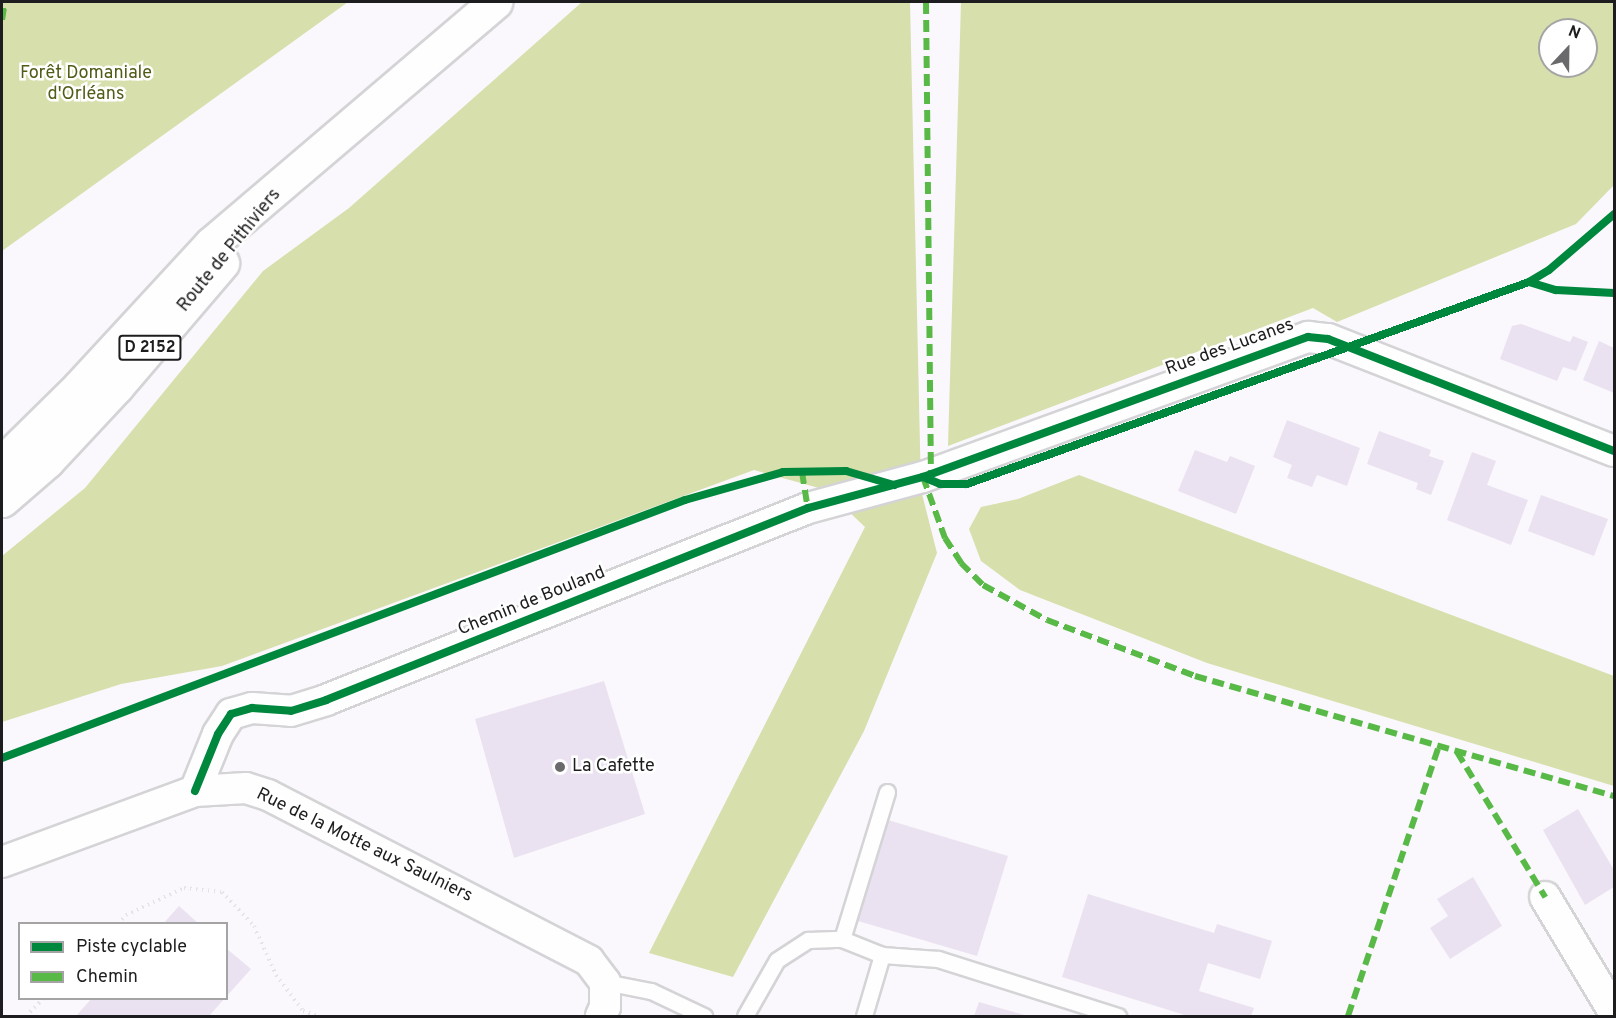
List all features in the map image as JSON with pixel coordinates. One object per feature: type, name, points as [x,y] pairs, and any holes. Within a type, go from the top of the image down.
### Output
[{"type":"main road","name":"Route de Pithiviers","points":[[2,463],[79,387],[212,243],[285,184],[495,2]]},
{"type":"main road","name":"Route de Pithiviers","points":[[2,500],[47,461],[117,386],[285,184]]},
{"type":"street","name":"Rue des Lucanes","points":[[923,477],[1308,337],[1328,339],[1614,451]]},
{"type":"street","name":"Chemin de Bouland","points":[[195,791],[218,734],[231,714],[252,708],[291,711],[326,700],[808,508],[923,477]]},
{"type":"street","name":"Rue de la Motte aux Saulniers","points":[[2,861],[195,791],[246,788],[268,795],[563,944],[589,960],[605,982]]},
{"type":"street","points":[[1545,897],[1614,1012]]},
{"type":"street","points":[[601,1017],[605,1007],[605,982]]},
{"type":"lane","points":[[842,939],[887,792]]},
{"type":"lane","points":[[745,1017],[777,960],[793,947],[808,940],[842,939],[882,955],[938,959],[1118,1017]]},
{"type":"lane","points":[[864,1017],[882,955]]},
{"type":"lane","points":[[605,982],[651,991],[705,1017]]},
{"type":"path","points":[[120,922],[126,915],[184,888],[222,892],[254,926],[276,975],[296,1002],[303,1011],[318,1017]]},
{"type":"path","points":[[30,1012],[43,1000]]},
{"type":"green space","name":"Forêt Domaniale d'Orléans","points":[[2,2],[348,2],[2,251]]},
{"type":"green space","points":[[582,2],[910,2],[921,490],[937,553],[864,731],[733,977],[649,953],[865,527],[826,490],[754,470],[222,666],[121,684],[2,722],[2,556],[85,488],[263,271],[349,208]]},
{"type":"green space","points":[[961,2],[1614,2],[1614,185],[1576,224],[1337,322],[1313,308],[948,446]]},
{"type":"green space","points":[[1079,475],[1614,676],[1614,786],[1207,663],[1020,590],[981,561],[969,529],[981,507],[1018,499]]},
{"type":"building","points":[[1521,324],[1570,342],[1573,336],[1588,342],[1576,371],[1563,367],[1557,381],[1500,359],[1512,326]]},
{"type":"building","points":[[1599,341],[1614,348],[1614,393],[1583,380]]},
{"type":"building","points":[[1287,420],[1360,448],[1347,486],[1317,475],[1312,487],[1287,478],[1292,465],[1273,457]]},
{"type":"building","points":[[1379,431],[1431,450],[1429,456],[1444,461],[1431,495],[1416,489],[1418,483],[1367,464]]},
{"type":"building","points":[[1195,450],[1227,462],[1230,456],[1255,466],[1236,514],[1178,491]]},
{"type":"building","points":[[1472,452],[1496,461],[1487,485],[1528,500],[1511,545],[1447,520]]},
{"type":"building","points":[[1541,495],[1608,519],[1594,556],[1528,531]]},
{"type":"building","name":"La Cafette","points":[[604,681],[645,814],[514,858],[475,719]]},
{"type":"building","points":[[1578,809],[1614,870],[1614,887],[1585,905],[1543,830]]},
{"type":"building","points":[[888,820],[1008,856],[977,956],[858,921]]},
{"type":"building","points":[[1473,877],[1502,926],[1450,959],[1430,928],[1448,916],[1437,899]]},
{"type":"building","points":[[1088,894],[1214,933],[1217,924],[1272,941],[1260,979],[1208,963],[1199,991],[1254,1008],[1251,1016],[1188,1016],[1062,977]]},
{"type":"building","points":[[179,906],[197,922],[165,922]]},
{"type":"building","points":[[228,950],[251,969],[228,995]]},
{"type":"building","points":[[90,1000],[223,1000],[209,1016],[76,1016]]},
{"type":"building","points":[[979,1002],[1028,1016],[974,1016]]},
{"type":"marked path","points":[[2,20],[5,2]]},
{"type":"marked path","points":[[926,2],[931,474]]},
{"type":"marked path","points":[[802,472],[808,508]]},
{"type":"marked path","points":[[923,477],[945,538],[961,563],[983,585],[1047,620],[1195,676],[1614,796]]},
{"type":"marked path","points":[[1348,1016],[1439,745]]},
{"type":"marked path","points":[[1457,752],[1545,897]]},
{"type":"cycle path","points":[[923,477],[940,484],[967,484],[1529,282],[1549,270],[1614,214]]},
{"type":"cycle path","points":[[1529,282],[1556,290],[1614,293]]},
{"type":"cycle path","points":[[195,791],[218,734],[231,714],[252,708],[291,711],[326,700],[808,508],[923,477],[1308,337],[1328,339],[1614,451]]},
{"type":"cycle path","points":[[2,758],[685,500],[783,472],[846,471],[894,485]]},
{"type":"place","name":"La Cafette","points":[[560,767]]}]
